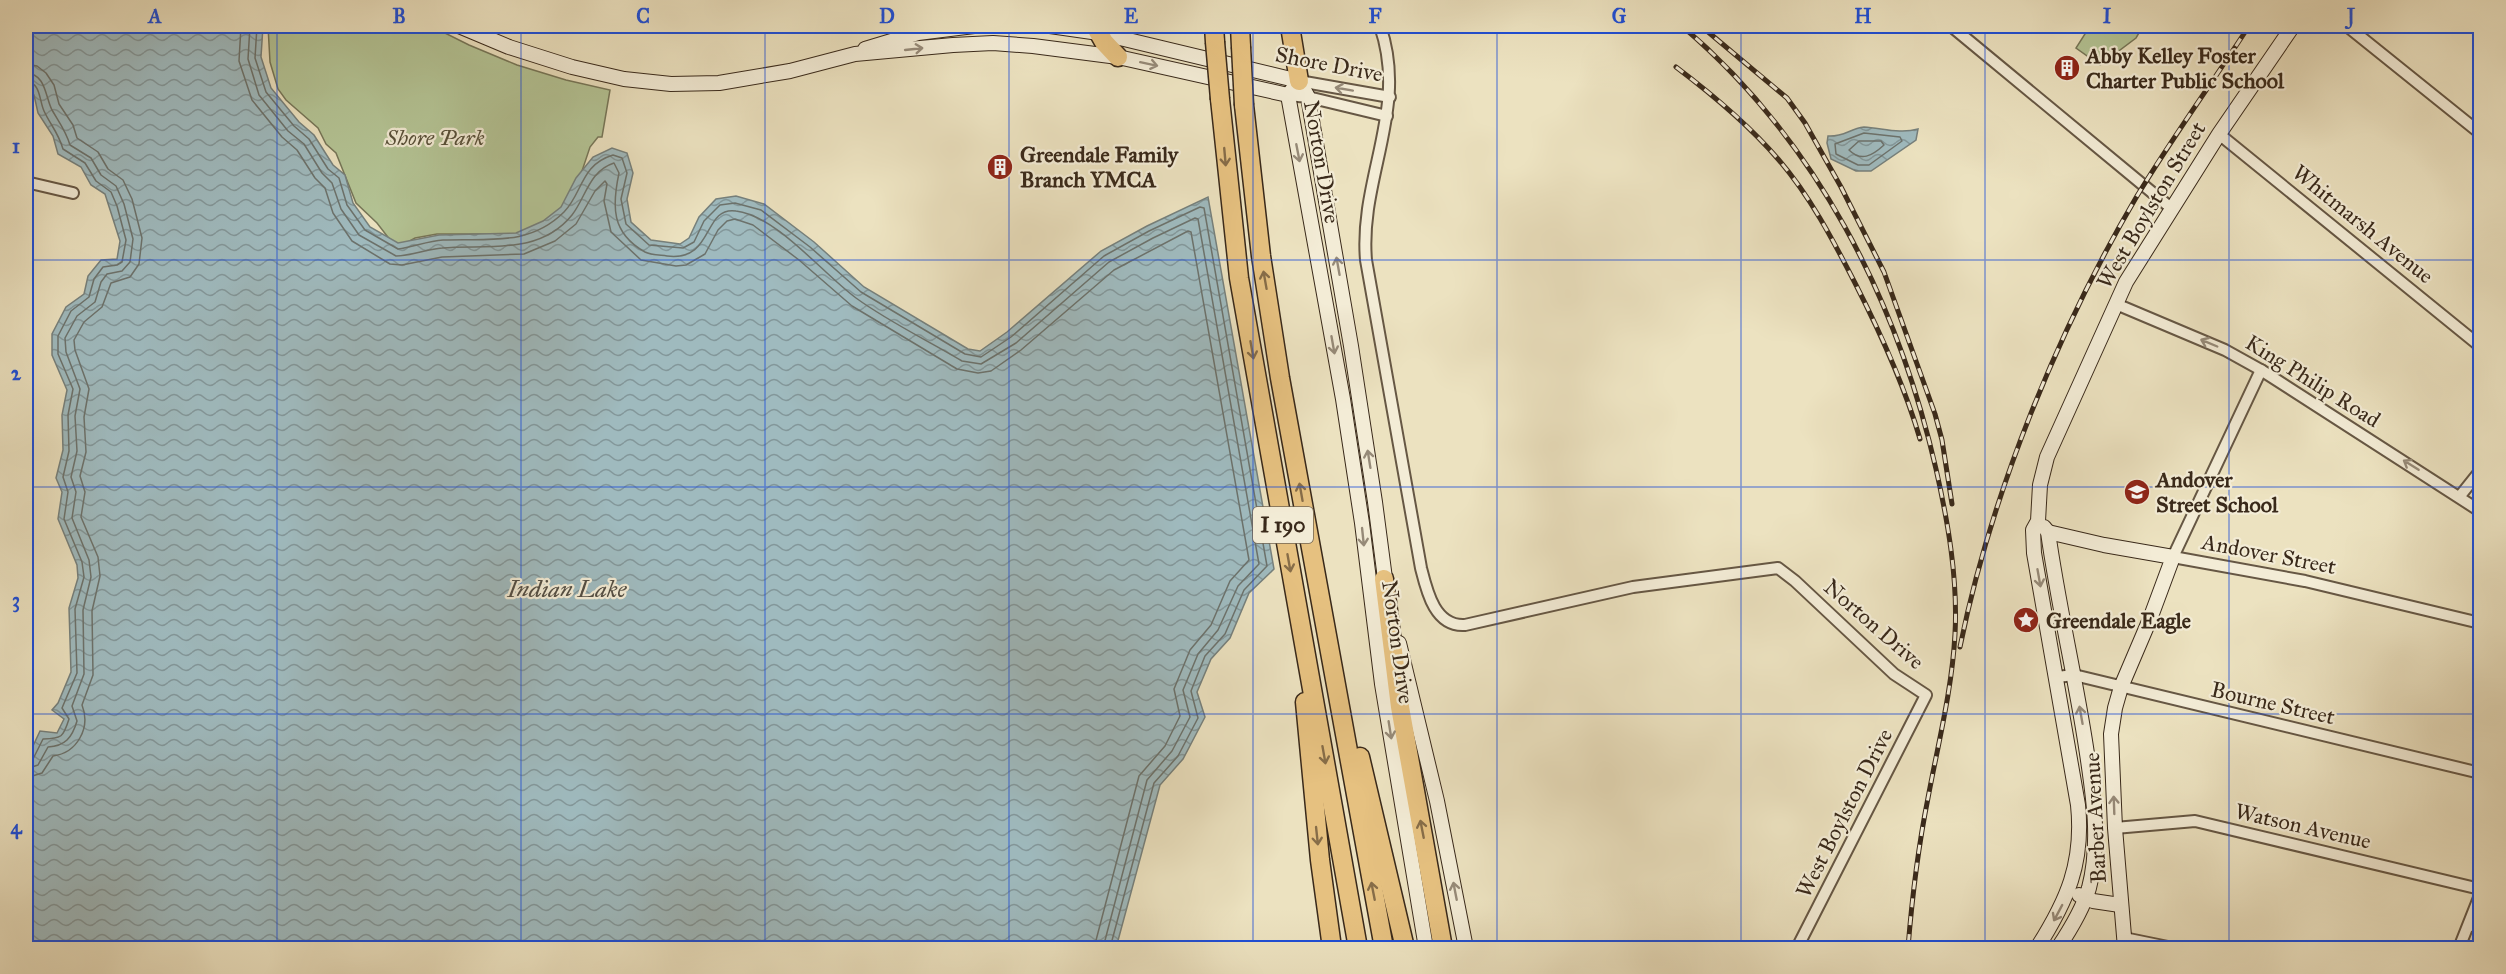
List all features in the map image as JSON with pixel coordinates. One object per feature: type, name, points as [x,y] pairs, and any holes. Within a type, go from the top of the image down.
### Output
[{"type":"highway","name":"I 190","points":[[1240,26],[1244,105],[1262,262],[1324,621],[1384,948]]},
{"type":"highway","points":[[1290,26],[1298,91]]},
{"type":"highway","points":[[1093,29],[1118,57]]},
{"type":"highway","name":"I 190","points":[[1215,34],[1239,278],[1358,948]]},
{"type":"highway","points":[[1384,579],[1400,707],[1443,948]]},
{"type":"highway","points":[[1324,621],[1355,737],[1405,948]]},
{"type":"highway","points":[[1301,631],[1308,747],[1325,910],[1332,948]]},
{"type":"main road","name":"Shore Drive","points":[[459,26],[509,47],[572,67],[624,79],[671,84],[727,82],[790,71],[855,54],[993,43],[1118,57],[1298,91]]},
{"type":"main road","name":"Shore Drive","points":[[855,54],[869,46],[898,37],[974,26]]},
{"type":"main road","name":"Shore Drive","points":[[1050,26],[1093,29],[1298,91]]},
{"type":"main road","name":"West Boylston Street","points":[[2037,948],[2069,891],[2078,842],[2079,812],[2034,553],[2033,530],[2038,521],[2040,485],[2047,457],[2116,304],[2138,261],[2219,134],[2293,26]]},
{"type":"main road","name":"Norton Drive","points":[[1298,91],[1351,346],[1375,502],[1384,579],[1437,801],[1466,948]]},
{"type":"main road","name":"Norton Drive","points":[[1298,91],[1360,513],[1382,684],[1426,948]]},
{"type":"main road","points":[[2038,521],[2048,532],[2095,806],[2091,874],[2085,898],[2058,948]]},
{"type":"main road","name":"Andover Street","points":[[2048,532],[2104,545],[2173,556]]},
{"type":"main road","name":"Barber Avenue","points":[[2124,943],[2115,828],[2111,734],[2121,687],[2150,619],[2173,556]]},
{"type":"main road","points":[[2069,891],[2093,902],[2120,905]]},
{"type":"street","name":"Norton Drive","points":[[1380,26],[1389,60],[1390,97],[1367,223],[1366,260],[1421,568],[1432,600],[1443,619],[1448,623],[1465,625],[1633,588],[1778,568],[1796,580],[1893,674],[1926,695]]},
{"type":"street","points":[[1951,26],[2171,208]]},
{"type":"street","points":[[2347,26],[2481,133]]},
{"type":"street","name":"Shore Drive","points":[[1298,91],[1390,97]]},
{"type":"street","name":"Shore Drive","points":[[1298,91],[1387,116]]},
{"type":"street","name":"Whitmarsh Avenue","points":[[2219,134],[2481,346]]},
{"type":"street","points":[[26,182],[73,193]]},
{"type":"street","name":"King Philip Road","points":[[2116,304],[2225,350],[2261,370],[2481,511]]},
{"type":"street","points":[[2173,556],[2261,370]]},
{"type":"street","points":[[2460,496],[2481,471]]},
{"type":"street","name":"Andover Street","points":[[2173,556],[2305,582],[2481,623]]},
{"type":"street","name":"Bourne Street","points":[[2057,677],[2074,675],[2481,773]]},
{"type":"street","name":"West Boylston Drive","points":[[1797,948],[1926,695]]},
{"type":"street","name":"Watson Avenue","points":[[2115,828],[2195,821],[2481,889]]},
{"type":"street","points":[[2459,948],[2481,895]]},
{"type":"street","points":[[2469,925],[2481,928]]},
{"type":"street","points":[[2124,943],[2173,948]]},
{"type":"green space","name":"Shore Park","points":[[268,26],[431,26],[517,65],[610,90],[602,137],[598,137],[590,147],[577,186],[554,217],[518,234],[437,234],[415,238],[401,246],[394,245],[377,223],[356,203],[336,153],[326,144],[318,128],[286,100],[278,89],[270,62]]},
{"type":"green space","points":[[2090,26],[2143,26],[2136,38],[2100,65],[2076,48]]},
{"type":"water","name":"Indian Lake","points":[[26,26],[263,26],[261,57],[271,88],[299,122],[314,135],[333,165],[345,175],[353,203],[370,227],[398,243],[439,235],[516,233],[543,221],[561,207],[576,178],[593,157],[612,148],[627,153],[633,173],[627,199],[631,222],[651,240],[680,244],[689,238],[699,217],[716,199],[736,196],[764,204],[814,242],[864,287],[968,349],[980,351],[1007,332],[1101,251],[1208,197],[1274,569],[1249,593],[1230,638],[1211,659],[1197,692],[1205,717],[1183,759],[1160,785],[1116,948],[26,948],[26,761],[40,731],[57,733],[64,719],[52,710],[58,703],[71,672],[69,608],[78,578],[77,565],[58,519],[62,492],[56,478],[63,450],[62,415],[67,390],[52,355],[52,334],[66,307],[84,294],[88,276],[101,260],[117,259],[120,241],[105,194],[91,185],[81,167],[58,154],[53,136],[38,113],[34,95],[26,83]]},
{"type":"water","points":[[1864,127],[1898,131],[1918,129],[1916,140],[1871,171],[1856,171],[1831,159],[1827,143],[1828,136]]},
{"type":"railway","points":[[1682,26],[1730,71],[1773,119],[1811,171],[1845,226],[1874,284],[1899,344],[1936,469],[1951,551],[1955,592],[1955,634],[1948,696],[1918,854],[1908,948]]},
{"type":"railway","points":[[1701,26],[1787,98],[1805,123],[1841,187],[1884,272],[1935,414],[1942,440],[1952,504]]},
{"type":"railway","points":[[1960,647],[1973,589],[2009,472],[2030,414],[2080,301],[2137,196],[2249,26]]},
{"type":"railway","points":[[1676,67],[1717,99],[1755,134],[1790,173],[1811,203],[1883,340],[1907,399],[1920,439]]},
{"type":"place","name":"Abby Kelley Foster Charter Public School","points":[[2067,68]]},
{"type":"place","name":"Greendale Family Branch YMCA","points":[[1000,167]]},
{"type":"place","name":"Andover Street School","points":[[2137,492]]},
{"type":"place","name":"Greendale Eagle","points":[[2026,620]]}]
